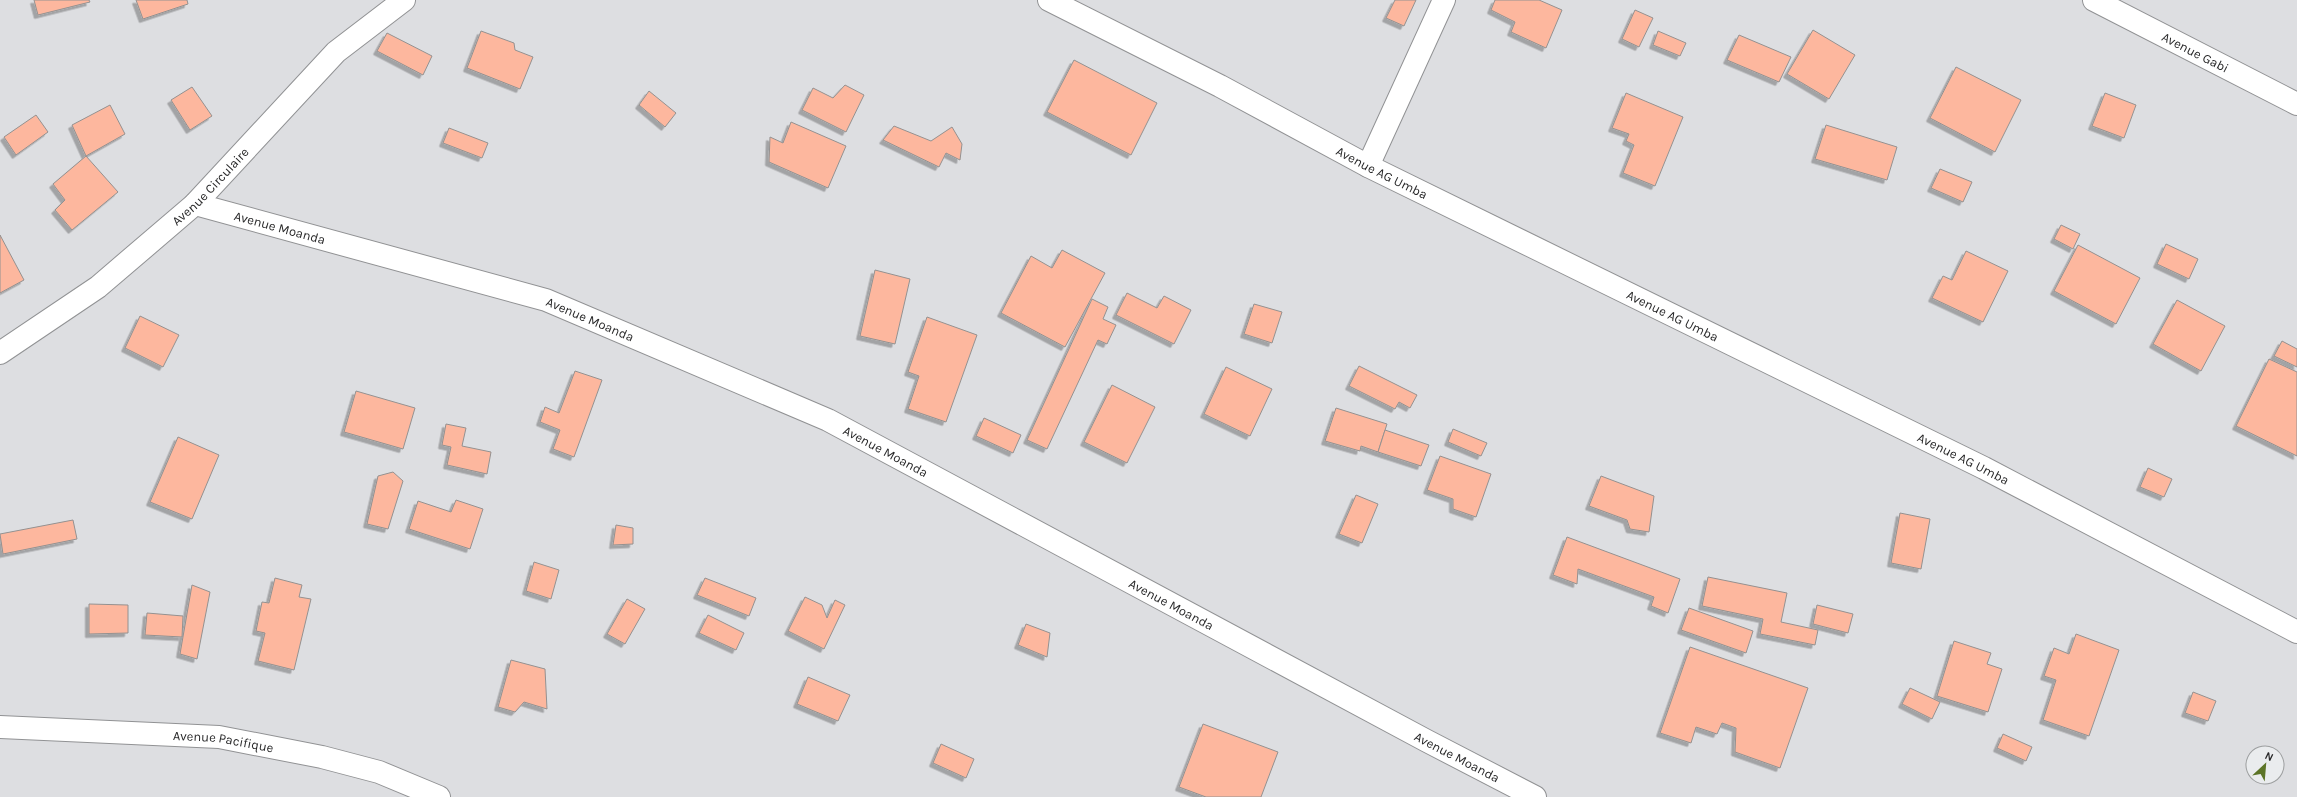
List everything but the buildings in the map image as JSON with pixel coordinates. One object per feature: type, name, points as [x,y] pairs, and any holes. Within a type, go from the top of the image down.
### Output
[{"type":"street","name":"Avenue Circulaire","points":[[0,353],[98,287],[195,204],[336,52],[404,0]]},
{"type":"street","name":"Avenue AG Umba","points":[[1049,0],[1220,86],[1368,166],[1984,468],[2297,632]]},
{"type":"street","points":[[1368,166],[1444,0]]},
{"type":"street","name":"Avenue Gabi","points":[[2094,0],[2297,104]]},
{"type":"street","name":"Avenue Moanda","points":[[195,204],[546,300],[828,420],[1427,741],[1535,797]]},
{"type":"street","name":"Avenue Pacifique","points":[[0,727],[219,738],[322,757],[379,772],[439,797]]}]
